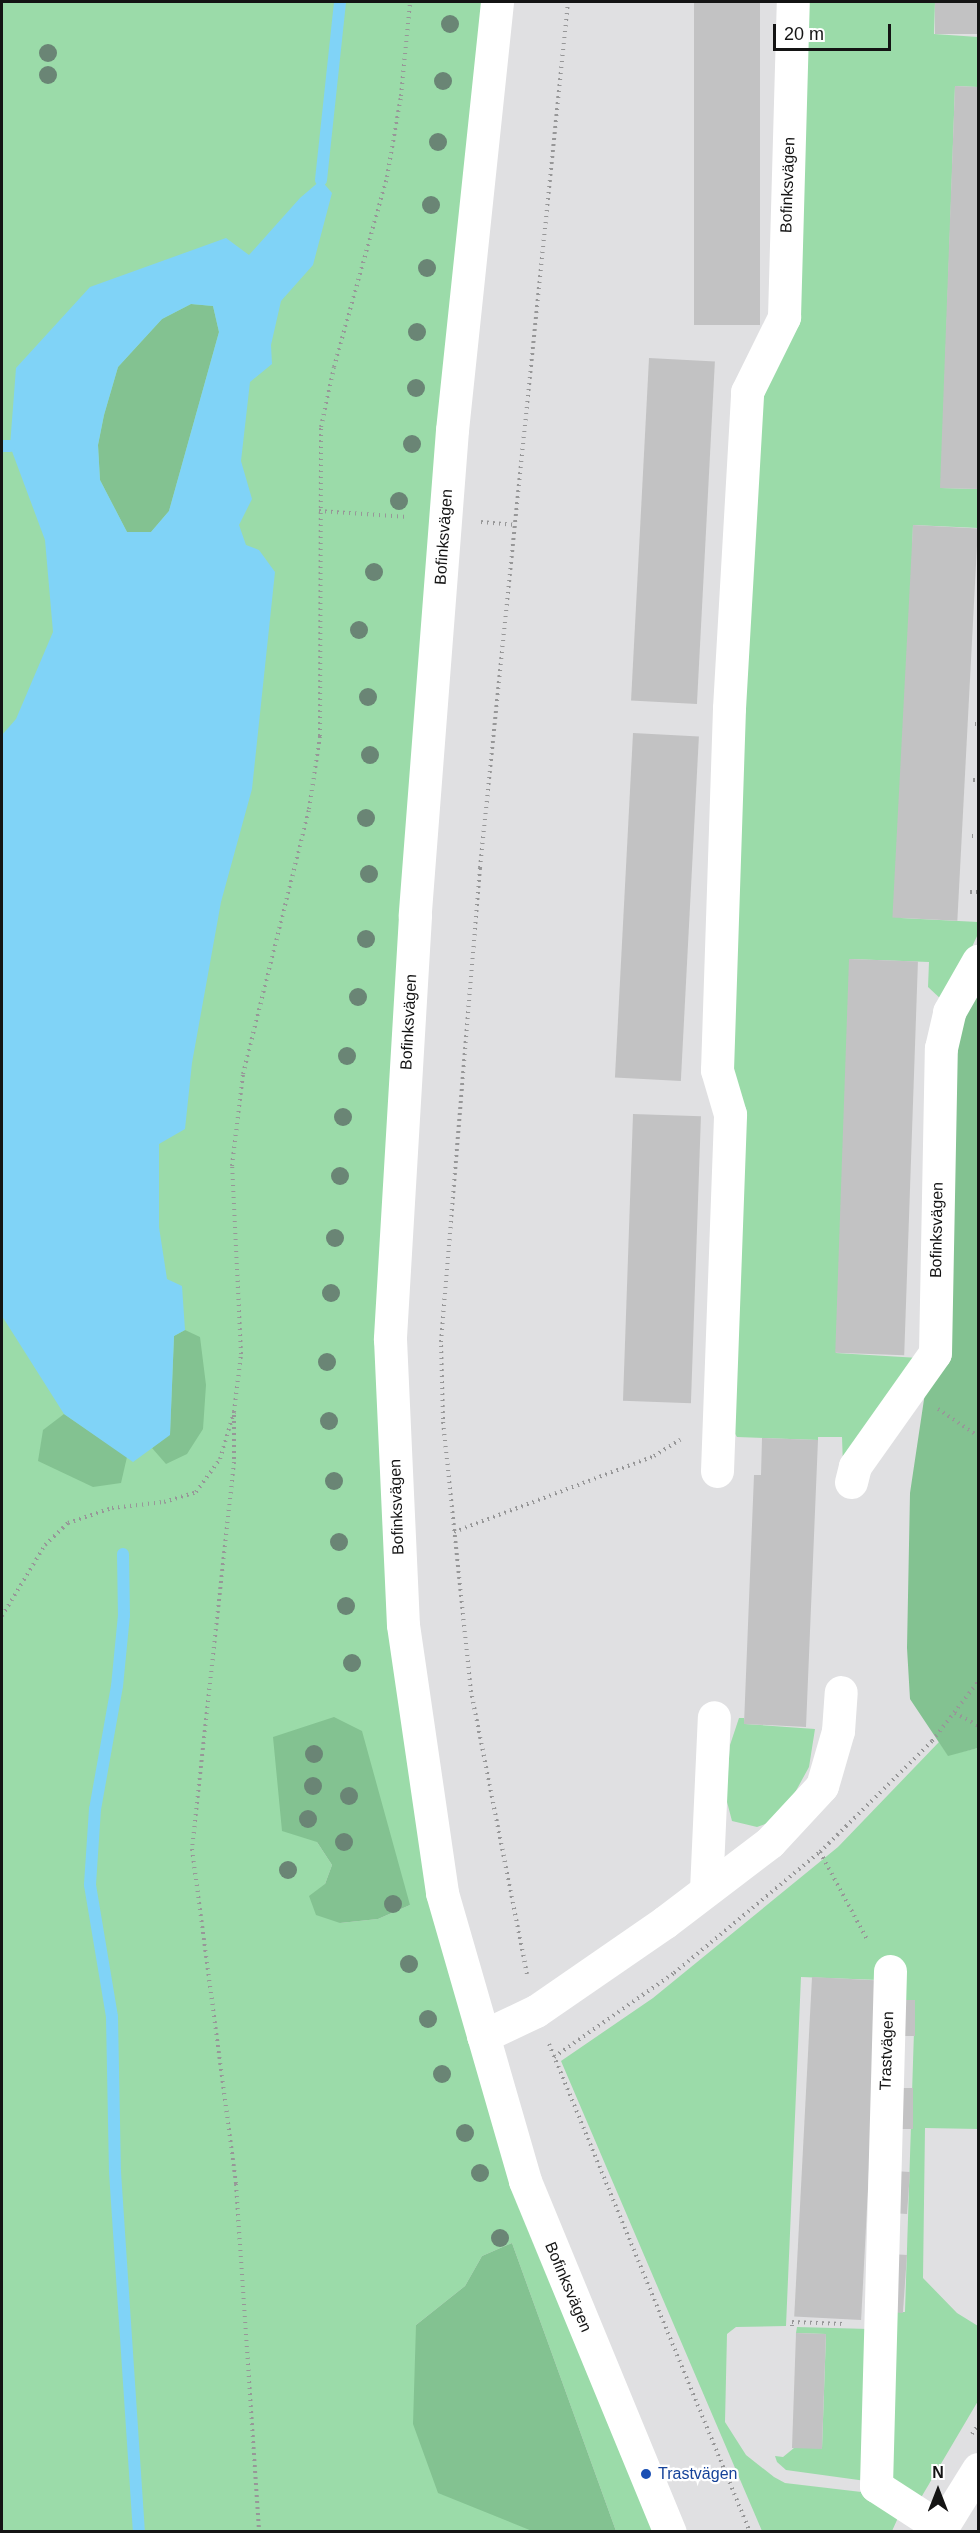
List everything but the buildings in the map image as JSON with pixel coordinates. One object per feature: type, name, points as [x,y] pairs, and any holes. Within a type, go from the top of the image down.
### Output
[{"type":"street","name":"Bofinksvägen","points":[[497,2],[452,430],[415,916],[390,1339],[403,1625],[442,1893],[525,2181],[670,2532]]},
{"type":"street","name":"Bofinksvägen","points":[[717,1472],[730,1114],[717,1070],[729,708],[747,392],[784,317],[794,2]]},
{"type":"street","name":"Bofinksvägen","points":[[851,1482],[855,1466],[916,1383],[934,1353],[943,1028],[978,961]]},
{"type":"street","points":[[483,2036],[536,2011],[770,1842],[822,1786],[838,1731],[841,1692]]},
{"type":"street","points":[[706,1890],[714,1717]]},
{"type":"street","name":"Trastvägen","points":[[890,1971],[876,2486],[940,2530],[978,2469]]},
{"type":"path","points":[[259,2532],[236,2184],[192,1849],[234,1462],[234,1412],[241,1354],[232,1166],[243,1074],[309,809],[320,736],[321,427],[333,367],[387,177],[401,96],[410,2]]},
{"type":"path","points":[[568,2],[480,868],[441,1353],[454,1533],[471,1692],[536,2011],[750,2532]]},
{"type":"path","points":[[972,836],[978,836]]},
{"type":"path","points":[[970,892],[978,892]]},
{"type":"path","points":[[916,1383],[939,1410],[978,1436]]},
{"type":"path","points":[[2,1616],[45,1545],[68,1523],[112,1508],[164,1502],[196,1492],[220,1459],[234,1412]]},
{"type":"path","points":[[454,1533],[654,1456]]},
{"type":"path","points":[[955,1713],[978,1726]]},
{"type":"path","points":[[820,1852],[872,1947],[890,1971]]},
{"type":"path","points":[[792,2326],[792,2322],[836,2324]]},
{"type":"green space","points":[[2,2],[497,2],[390,1339],[442,1893],[525,2181],[670,2531],[616,2531],[512,2243],[482,2256],[465,2286],[416,2325],[532,2531],[2,2532]],"holes":[[[317,1842],[410,1905],[378,1919],[340,1923],[325,1884],[332,1865]]]},
{"type":"green space","points":[[806,2],[935,2],[934,34],[978,37],[978,87],[955,86],[941,488],[978,489],[978,528],[913,525],[901,918],[978,922],[978,934],[948,998],[943,1001],[928,987],[929,962],[850,959],[836,1353],[919,1358],[843,1466],[842,1437],[818,1437],[818,1440],[737,1437],[732,1429],[730,1062],[755,419],[771,377]]},
{"type":"green space","points":[[191,304],[213,306],[219,332],[169,511],[151,532],[127,532],[100,480],[98,445],[104,415],[118,367],[162,319]]},
{"type":"green space","points":[[978,961],[978,1748],[948,1756],[910,1699],[907,1648],[910,1493],[929,1366],[941,1048]]},
{"type":"green space","points":[[185,1330],[200,1337],[206,1385],[203,1429],[187,1454],[166,1464],[152,1448],[170,1434],[174,1336]]},
{"type":"green space","points":[[64,1414],[127,1457],[121,1483],[93,1487],[38,1461],[43,1430]]},
{"type":"green space","points":[[334,1717],[362,1731],[410,1905],[378,1919],[340,1923],[316,1915],[309,1896],[325,1884],[332,1865],[317,1842],[282,1831],[273,1737]]},
{"type":"green space","points":[[739,1718],[744,1718],[745,1724],[815,1729],[809,1767],[792,1798],[773,1821],[757,1827],[732,1821],[726,1798],[730,1745]]},
{"type":"green space","points":[[939,1742],[948,1755],[978,1748],[978,2129],[925,2128],[923,2278],[957,2313],[978,2326],[978,2401],[919,2501],[884,2470],[889,2312],[905,2312],[915,2000],[899,2000],[879,1980],[801,1977],[786,2326],[736,2327],[727,2334],[725,2422],[746,2455],[774,2477],[785,2483],[870,2493],[896,2511],[897,2520],[892,2531],[762,2531],[561,2061],[653,1998],[838,1847]]},
{"type":"green space","points":[[512,2243],[616,2531],[532,2531],[438,2493],[413,2424],[416,2325],[465,2286],[482,2256]]},
{"type":"green space","points":[[797,2327],[869,2329],[866,2481],[786,2470],[777,2462],[775,2456],[783,2457],[794,2448],[822,2448],[826,2334],[796,2333]]},
{"type":"water","points":[[321,180],[332,193],[313,265],[281,301],[271,345],[272,364],[250,382],[241,461],[252,499],[239,525],[246,545],[259,550],[275,572],[252,789],[221,902],[192,1063],[185,1129],[159,1144],[159,1227],[167,1279],[182,1286],[185,1330],[174,1336],[170,1435],[133,1462],[64,1414],[2,1316],[2,735],[16,719],[53,632],[45,540],[10,446],[16,368],[90,287],[226,238],[249,255],[300,198]],"holes":[[[191,304],[213,306],[219,332],[169,511],[151,532],[127,532],[100,480],[98,445],[118,367],[162,319]]]},
{"type":"waterway","points":[[321,180],[340,2]]},
{"type":"waterway","points":[[2,446],[10,446]]},
{"type":"waterway","points":[[123,1554],[124,1615],[117,1686],[95,1809],[90,1885],[112,2017],[115,2172],[139,2532]]},
{"type":"place","name":"Trastvägen","points":[[646,2474]]}]
